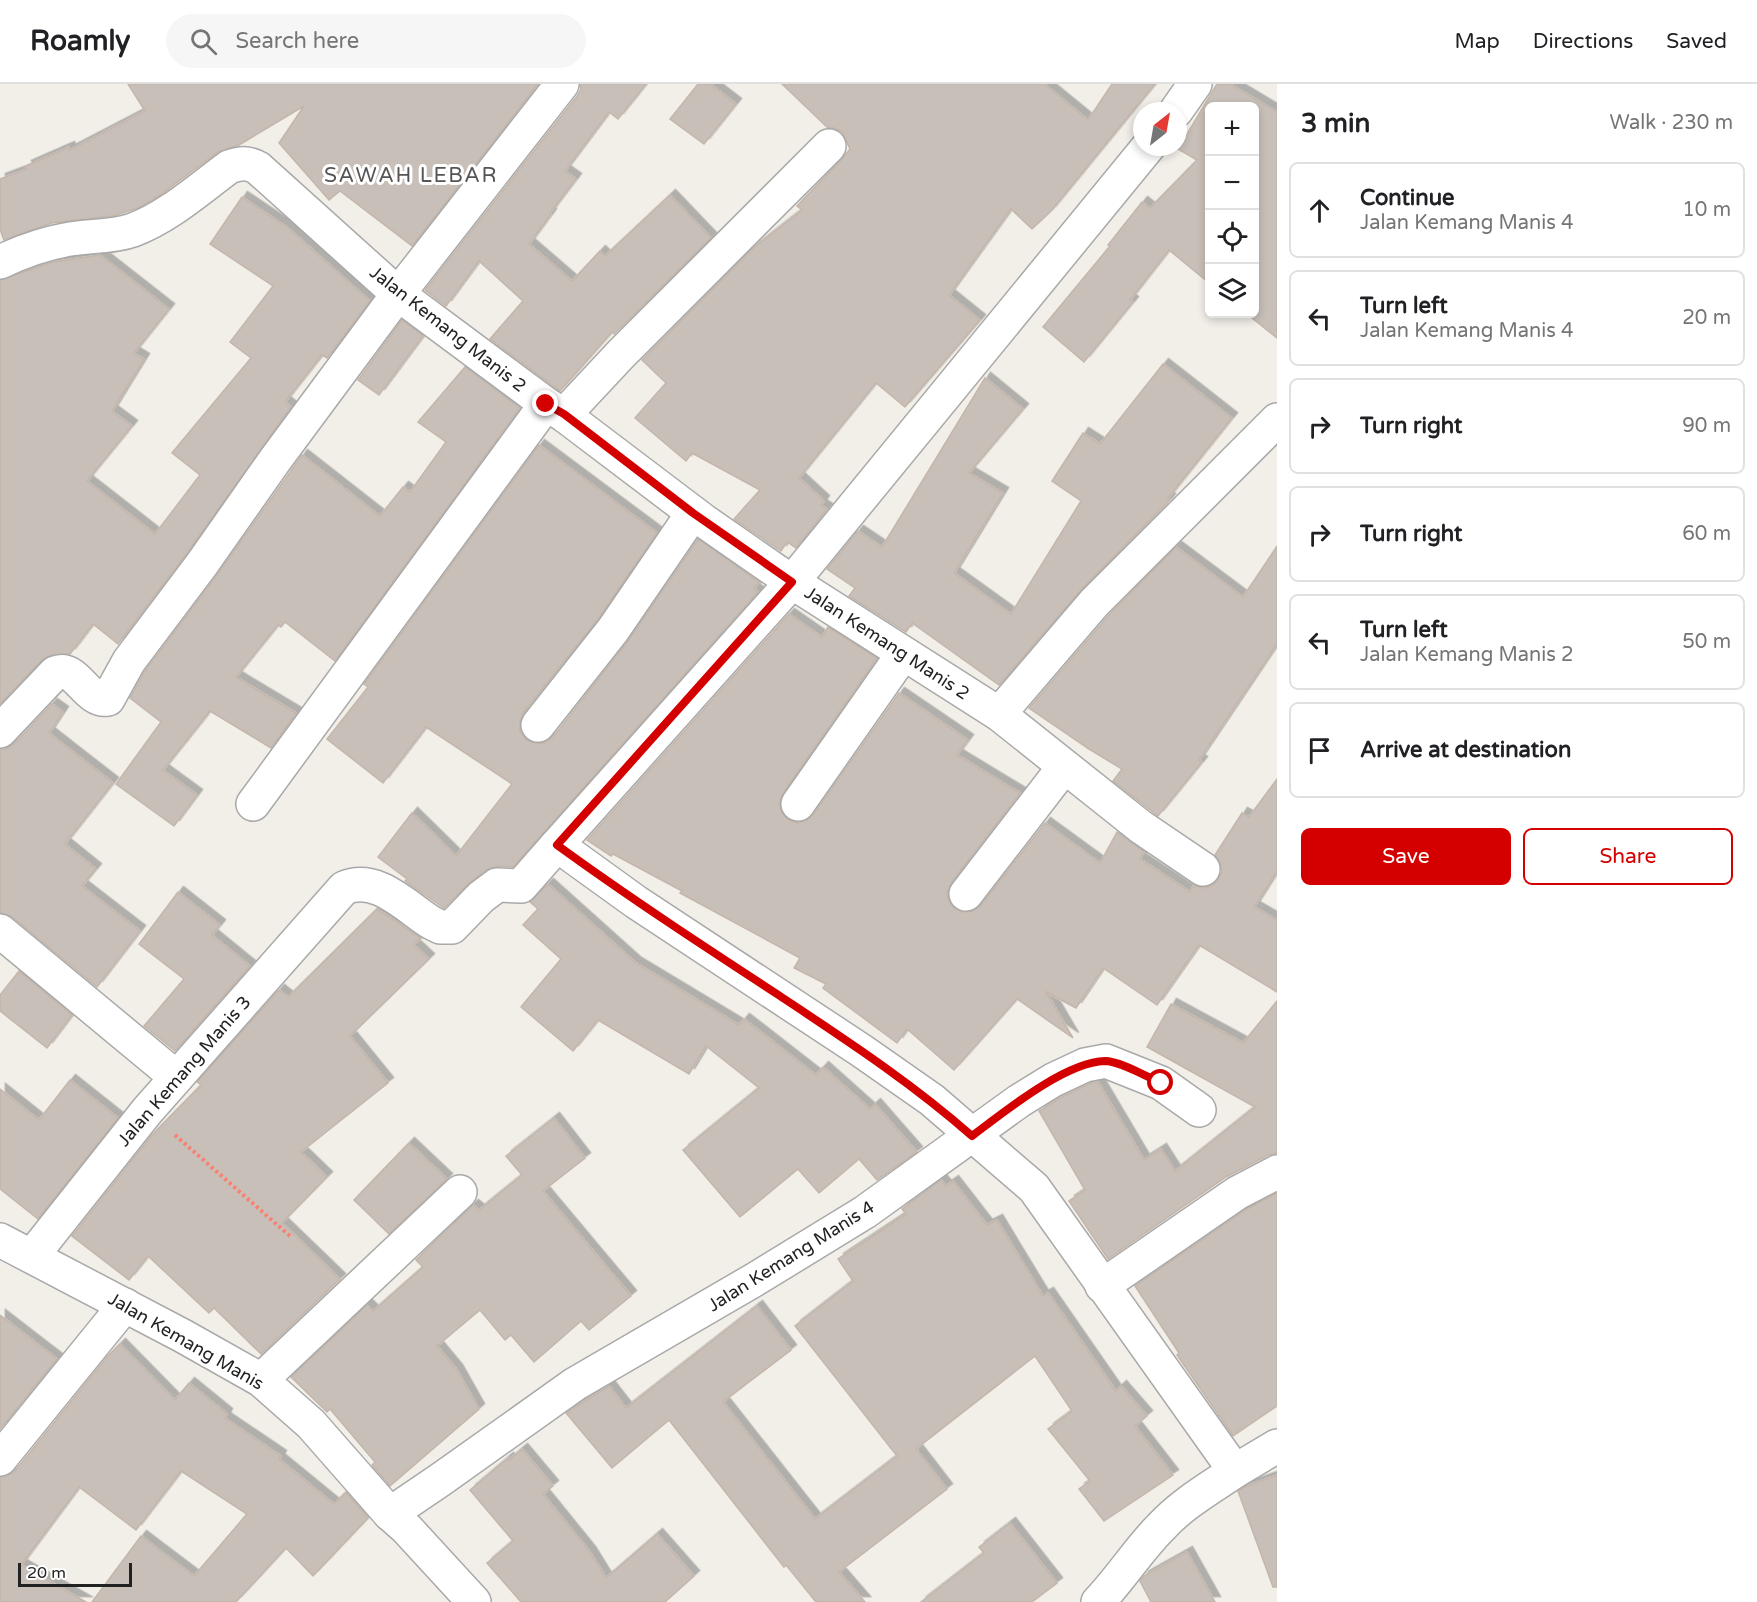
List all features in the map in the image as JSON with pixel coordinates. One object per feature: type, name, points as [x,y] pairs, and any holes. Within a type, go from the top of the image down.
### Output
[{"type":"street","points":[[0,731],[55,673],[61,670],[68,673],[98,698],[108,699],[129,661],[398,294],[562,84]]},
{"type":"street","points":[[1182,102],[1195,84]]},
{"type":"street","points":[[253,804],[555,409],[621,354],[829,146]]},
{"type":"street","points":[[1141,156],[792,582],[557,845],[636,902],[862,1051],[932,1101],[1034,1188],[1235,1471]]},
{"type":"street","name":"Jalan Kemang Manis 2","points":[[0,261],[24,251],[66,239],[115,235],[133,230],[157,219],[229,167],[243,162],[249,163],[258,168],[398,294],[693,513],[792,582],[999,714],[1141,827],[1203,869]]},
{"type":"street","points":[[999,714],[1094,603],[1277,420]]},
{"type":"street","points":[[537,724],[613,630],[693,513]]},
{"type":"street","points":[[798,804],[903,654]]},
{"type":"street","points":[[966,894],[1064,767]]},
{"type":"street","name":"Jalan Kemang Manis 3","points":[[32,1256],[147,1111],[342,890],[352,884],[372,885],[432,923],[440,927],[452,927],[481,897],[497,885],[521,886],[557,845]]},
{"type":"street","points":[[0,931],[176,1077]]},
{"type":"street","name":"Jalan Kemang Manis 4","points":[[390,1514],[576,1384],[855,1218],[1045,1084],[1085,1065],[1106,1061],[1161,1083],[1199,1110]]},
{"type":"street","points":[[1102,1286],[1237,1193],[1277,1172]]},
{"type":"street","points":[[261,1380],[460,1192]]},
{"type":"street","name":"Jalan Kemang Manis","points":[[0,1240],[125,1305],[261,1380],[311,1424],[390,1514],[474,1602]]},
{"type":"street","points":[[0,1459],[125,1305]]},
{"type":"street","points":[[1098,1602],[1126,1572],[1162,1525],[1190,1501],[1277,1446]]},
{"type":"path","points":[[147,1111],[291,1237]]},
{"type":"building","points":[[128,84],[538,84],[412,246],[340,191],[329,200],[279,143],[304,106],[239,145],[218,152],[160,195],[138,208],[113,216],[52,223],[4,240],[0,229],[0,179],[27,169],[26,166],[69,147],[70,150],[145,111]]},
{"type":"building","points":[[580,84],[646,84],[618,119],[609,112],[565,171],[576,179],[529,244],[572,281],[600,251],[605,256],[670,195],[711,238],[614,334],[612,332],[560,391],[490,339],[523,301],[479,261],[446,306],[425,290],[577,96],[581,89]]},
{"type":"building","points":[[698,84],[710,84],[736,104],[704,144],[670,119]]},
{"type":"building","points":[[782,84],[1044,84],[1088,120],[1112,84],[1155,84],[1140,102],[1133,102],[1133,111],[1051,211],[1032,229],[1011,209],[949,295],[980,320],[905,407],[876,383],[799,478],[824,501],[821,505],[827,509],[796,548],[787,542],[781,551],[734,519],[760,490],[692,453],[686,461],[635,418],[666,383],[642,360],[752,249],[802,210],[797,206],[850,149],[842,132],[828,128]]},
{"type":"building","points":[[1217,84],[1230,84],[1277,112],[1277,338],[1252,318],[1259,318],[1259,102],[1206,102]]},
{"type":"building","points":[[1205,104],[1205,280],[1169,250],[1130,300],[1133,302],[1084,362],[1043,327],[1110,246],[1108,245],[1142,202],[1150,208],[1197,160],[1187,154],[1187,134]]},
{"type":"building","points":[[242,197],[288,228],[370,301],[327,358],[322,355],[285,402],[291,407],[187,553],[118,644],[93,624],[70,654],[52,655],[42,660],[0,704],[0,280],[53,262],[100,255],[169,309],[134,353],[144,359],[112,411],[132,426],[87,481],[155,534],[200,475],[172,453],[251,358],[230,342],[273,286],[210,244]]},
{"type":"building","points":[[402,320],[423,336],[379,395],[358,380]]},
{"type":"building","points":[[1163,364],[1232,418],[1168,498],[1170,499],[1166,504],[1081,590],[999,685],[912,623],[906,632],[849,596],[855,588],[827,569],[858,531],[882,547],[985,378],[1023,409],[969,473],[1003,493],[954,573],[1011,614],[1081,501],[1052,481],[1083,433],[1100,444]]},
{"type":"building","points":[[465,367],[520,408],[335,661],[285,622],[281,627],[278,625],[236,677],[296,713],[271,748],[210,711],[163,770],[197,795],[174,826],[116,784],[161,722],[130,698],[145,671],[302,455],[380,516],[403,487],[410,492],[446,442],[418,422]]},
{"type":"building","points":[[539,445],[657,533],[598,619],[523,713],[520,731],[527,740],[544,743],[553,737],[628,641],[698,539],[759,582],[754,589],[758,592],[513,867],[498,866],[486,870],[444,908],[405,881],[407,879],[378,857],[412,813],[456,856],[512,784],[426,727],[383,783],[327,739],[368,687],[364,684]]},
{"type":"building","points":[[1277,546],[1277,644],[1199,760],[1202,762],[1158,816],[1113,781],[1122,769],[1029,708],[1108,616],[1176,547],[1243,597]]},
{"type":"building","points":[[789,614],[822,637],[828,627],[877,658],[783,793],[779,803],[787,819],[797,823],[806,821],[813,815],[899,693],[968,740],[957,755],[1020,793],[951,883],[947,892],[949,902],[954,908],[963,912],[973,911],[981,905],[1045,823],[1100,863],[1117,832],[1144,852],[1140,859],[1190,892],[1194,885],[1202,888],[1211,886],[1218,880],[1222,871],[1220,861],[1215,855],[1242,813],[1249,817],[1277,779],[1277,871],[1254,907],[1277,920],[1277,992],[1199,945],[1157,1005],[1103,968],[1076,1008],[1046,992],[1073,1038],[1017,999],[954,1070],[907,1029],[897,1043],[823,988],[826,984],[794,968],[800,958],[680,893],[682,891],[613,854],[611,856],[587,840]]},
{"type":"building","points":[[52,704],[63,712],[49,733],[113,783],[65,844],[96,869],[82,886],[140,931],[97,987],[12,917],[0,913],[0,749],[6,749],[14,744]]},
{"type":"building","points":[[548,884],[636,963],[739,1025],[744,1019],[816,1075],[823,1067],[870,1109],[875,1104],[917,1152],[877,1180],[859,1159],[819,1193],[798,1169],[740,1217],[683,1150],[759,1088],[706,1046],[689,1074],[598,1020],[573,1051],[521,1007],[561,959],[523,925],[538,909],[530,902]]},
{"type":"building","points":[[178,892],[220,925],[212,935],[250,966],[175,1051],[144,1026],[184,979],[139,944]]},
{"type":"building","points":[[377,909],[421,938],[414,945],[429,959],[350,1036],[388,1083],[301,1152],[327,1177],[282,1223],[340,1279],[261,1354],[214,1308],[209,1313],[148,1256],[129,1280],[72,1236],[152,1135],[201,1085],[197,1082],[279,990],[288,997]]},
{"type":"building","points":[[19,971],[72,1015],[47,1048],[0,1011],[0,995]]},
{"type":"building","points":[[1277,1001],[1277,1153],[1268,1155],[1226,1177],[1108,1259],[1069,1201],[1085,1190],[1039,1111],[1062,1097],[1098,1082],[1144,1160],[1161,1149],[1175,1171],[1255,1107],[1147,1047],[1171,1004],[1243,1043]]},
{"type":"building","points":[[70,1080],[118,1118],[38,1219],[0,1189],[0,1089],[39,1120]]},
{"type":"building","points":[[554,1118],[585,1158],[543,1191],[631,1296],[589,1330],[581,1321],[534,1362],[511,1335],[505,1340],[480,1310],[437,1346],[457,1370],[479,1409],[390,1486],[372,1465],[375,1462],[330,1409],[327,1412],[291,1377],[367,1305],[373,1311],[423,1267],[416,1260],[473,1205],[479,1210],[522,1175],[506,1156]]},
{"type":"building","points":[[409,1143],[447,1179],[389,1234],[354,1200]]},
{"type":"building","points":[[941,1180],[946,1186],[953,1181],[987,1225],[997,1220],[1043,1296],[1048,1293],[1116,1391],[1121,1386],[1147,1416],[1135,1426],[1173,1475],[1104,1521],[1079,1489],[1090,1481],[1048,1429],[1072,1411],[1035,1356],[916,1449],[947,1489],[839,1572],[865,1602],[816,1602],[786,1565],[784,1567],[669,1420],[612,1468],[566,1413],[609,1386],[626,1408],[757,1306],[791,1350],[723,1402],[815,1519],[897,1456],[795,1326],[853,1281],[838,1259],[906,1214],[902,1209]]},
{"type":"building","points":[[1277,1193],[1277,1406],[1233,1436],[1177,1355],[1179,1353],[1135,1286],[1247,1209]]},
{"type":"building","points":[[0,1315],[57,1359],[0,1429]]},
{"type":"building","points":[[120,1344],[175,1400],[189,1383],[227,1414],[225,1418],[281,1456],[279,1459],[334,1504],[346,1492],[368,1518],[313,1576],[286,1548],[236,1602],[92,1602],[141,1536],[194,1576],[247,1514],[181,1471],[136,1530],[79,1487],[21,1565],[86,1602],[0,1602],[0,1477],[15,1471]]},
{"type":"building","points":[[522,1449],[553,1486],[543,1494],[590,1552],[606,1578],[657,1534],[694,1576],[665,1602],[521,1602],[487,1563],[513,1541],[470,1490]]},
{"type":"building","points":[[1277,1475],[1277,1587],[1273,1587],[1238,1491]]},
{"type":"building","points":[[1010,1523],[1057,1583],[1032,1602],[921,1602],[984,1553],[979,1547]]},
{"type":"building","points":[[1187,1552],[1215,1602],[1151,1602],[1140,1581],[1144,1576]]},
{"type":"district","name":"SAWAH LEBAR","points":[[411,175]]},
{"type":"route","points":[[546,404],[564,414],[693,513],[792,582],[557,845],[636,902],[862,1051],[932,1101],[972,1136],[1036,1089],[1085,1065],[1106,1061],[1161,1083]]}]
